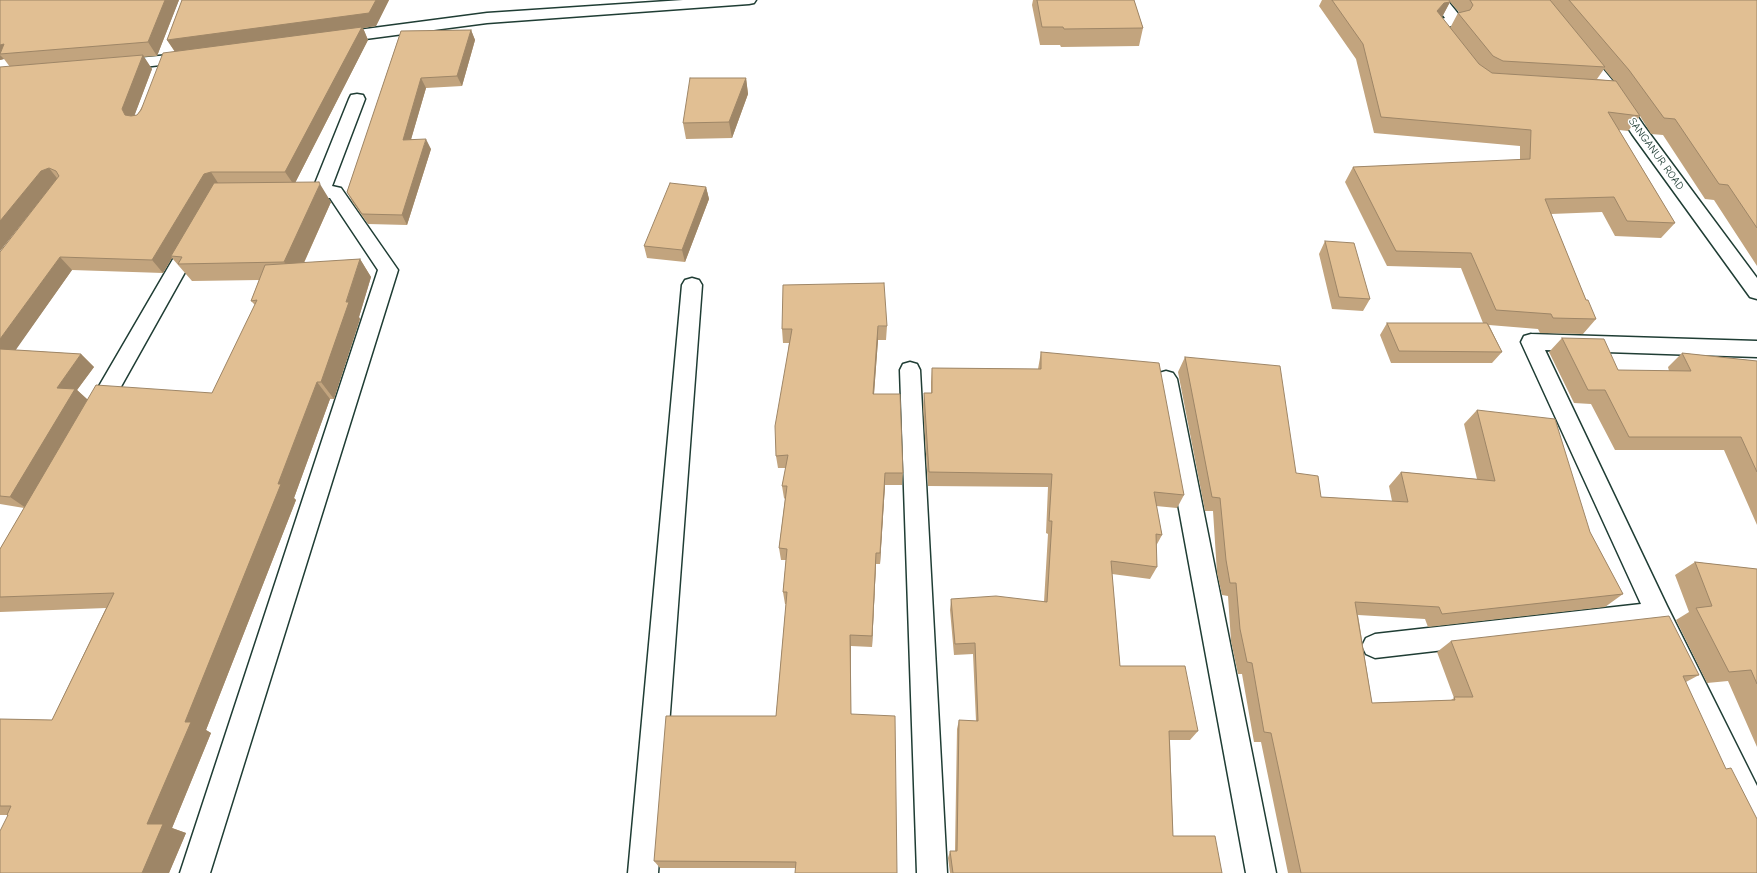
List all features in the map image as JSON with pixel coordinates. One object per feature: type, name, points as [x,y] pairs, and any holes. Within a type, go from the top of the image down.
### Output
[{"type":"street","points":[[322,40],[487,18],[749,0]]},
{"type":"street","points":[[1439,0],[1456,21],[1442,23],[1438,26],[1462,57]]},
{"type":"street","name":"SANGANUR ROAD","points":[[1572,42],[1611,90],[1638,130],[1757,292]]},
{"type":"street","points":[[102,66],[204,56]]},
{"type":"street","points":[[1588,89],[1611,90]]},
{"type":"street","points":[[321,192],[357,99]]},
{"type":"street","points":[[195,873],[388,270],[335,192],[274,192]]},
{"type":"street","points":[[87,427],[205,220]]},
{"type":"street","points":[[643,873],[692,285]]},
{"type":"street","points":[[1757,349],[1531,342],[1658,614],[1757,816]]},
{"type":"street","points":[[910,370],[932,873]]},
{"type":"street","points":[[1166,379],[1261,873]]},
{"type":"street","points":[[1375,646],[1658,614]]},
{"type":"building","points":[[0,0],[165,0],[148,42],[0,54],[4,44],[0,45]]},
{"type":"building","points":[[182,0],[376,0],[369,13],[167,40]]},
{"type":"building","points":[[1037,0],[1134,0],[1143,28],[1064,29],[1063,27],[1042,27]]},
{"type":"building","points":[[1332,0],[1449,0],[1450,2],[1444,3],[1437,11],[1479,64],[1492,73],[1616,81],[1640,116],[1608,112],[1675,223],[1627,221],[1614,197],[1545,199],[1586,300],[1588,300],[1596,319],[1553,318],[1551,314],[1496,310],[1471,253],[1396,251],[1353,167],[1530,159],[1531,130],[1381,117],[1363,44]]},
{"type":"building","points":[[1470,0],[1550,0],[1605,67],[1503,61],[1493,56],[1458,13],[1470,10],[1473,5]]},
{"type":"building","points":[[1569,0],[1757,0],[1757,228],[1728,185],[1719,184],[1675,119],[1664,118],[1629,70]]},
{"type":"building","points":[[362,27],[285,172],[211,172],[204,174],[152,260],[60,257],[0,339],[0,252],[59,176],[56,171],[49,168],[41,171],[0,221],[0,67],[143,55],[122,109],[125,115],[131,116],[137,115],[141,110],[163,53]]},
{"type":"building","points":[[471,30],[457,76],[421,78],[403,140],[426,139],[402,215],[362,214],[347,192],[401,31]]},
{"type":"building","points":[[690,78],[746,78],[729,122],[683,123]]},
{"type":"building","points":[[319,182],[320,184],[284,262],[178,264],[182,257],[171,256],[214,183]]},
{"type":"building","points":[[670,183],[706,187],[682,250],[644,246]]},
{"type":"building","points":[[1325,241],[1354,243],[1370,299],[1339,297]]},
{"type":"building","points":[[360,259],[346,302],[349,302],[321,382],[317,382],[278,484],[281,484],[185,722],[191,722],[147,824],[163,824],[142,873],[0,873],[0,831],[11,806],[0,806],[0,719],[52,720],[114,593],[0,597],[0,549],[96,385],[212,393],[257,300],[251,301],[265,265]]},
{"type":"building","points":[[884,283],[887,326],[878,326],[873,394],[900,394],[903,473],[885,473],[880,553],[876,553],[872,636],[850,635],[851,714],[895,716],[897,873],[795,873],[796,862],[654,861],[666,716],[776,716],[787,592],[783,592],[787,549],[779,548],[787,486],[782,486],[788,455],[776,456],[775,426],[792,329],[782,329],[783,285]]},
{"type":"building","points":[[1387,323],[1487,323],[1502,352],[1399,351]]},
{"type":"building","points":[[1562,338],[1604,339],[1618,370],[1691,371],[1682,353],[1757,361],[1757,472],[1741,437],[1629,437],[1605,390],[1588,390]]},
{"type":"building","points":[[0,349],[81,354],[57,388],[75,389],[10,497],[0,496]]},
{"type":"building","points":[[1041,352],[1159,363],[1184,495],[1154,492],[1162,535],[1156,534],[1157,567],[1111,561],[1120,666],[1185,666],[1198,731],[1169,731],[1173,836],[1215,836],[1222,873],[953,873],[950,851],[957,851],[959,720],[978,721],[975,643],[955,644],[951,599],[996,596],[1047,602],[1052,521],[1049,521],[1052,474],[929,472],[924,393],[932,393],[932,368],[1041,369]]},
{"type":"building","points":[[1185,357],[1280,366],[1296,473],[1318,476],[1321,497],[1408,502],[1401,472],[1495,481],[1477,410],[1555,419],[1590,532],[1623,594],[1442,614],[1439,607],[1355,602],[1372,703],[1455,700],[1454,697],[1473,697],[1451,641],[1669,616],[1699,675],[1683,676],[1726,769],[1731,768],[1757,819],[1757,873],[1301,873],[1271,733],[1264,732],[1252,663],[1247,662],[1240,629],[1236,583],[1230,583],[1226,560],[1220,498],[1212,497]]},
{"type":"building","points":[[1695,562],[1757,569],[1757,684],[1751,670],[1729,672],[1696,608],[1712,606]]}]
